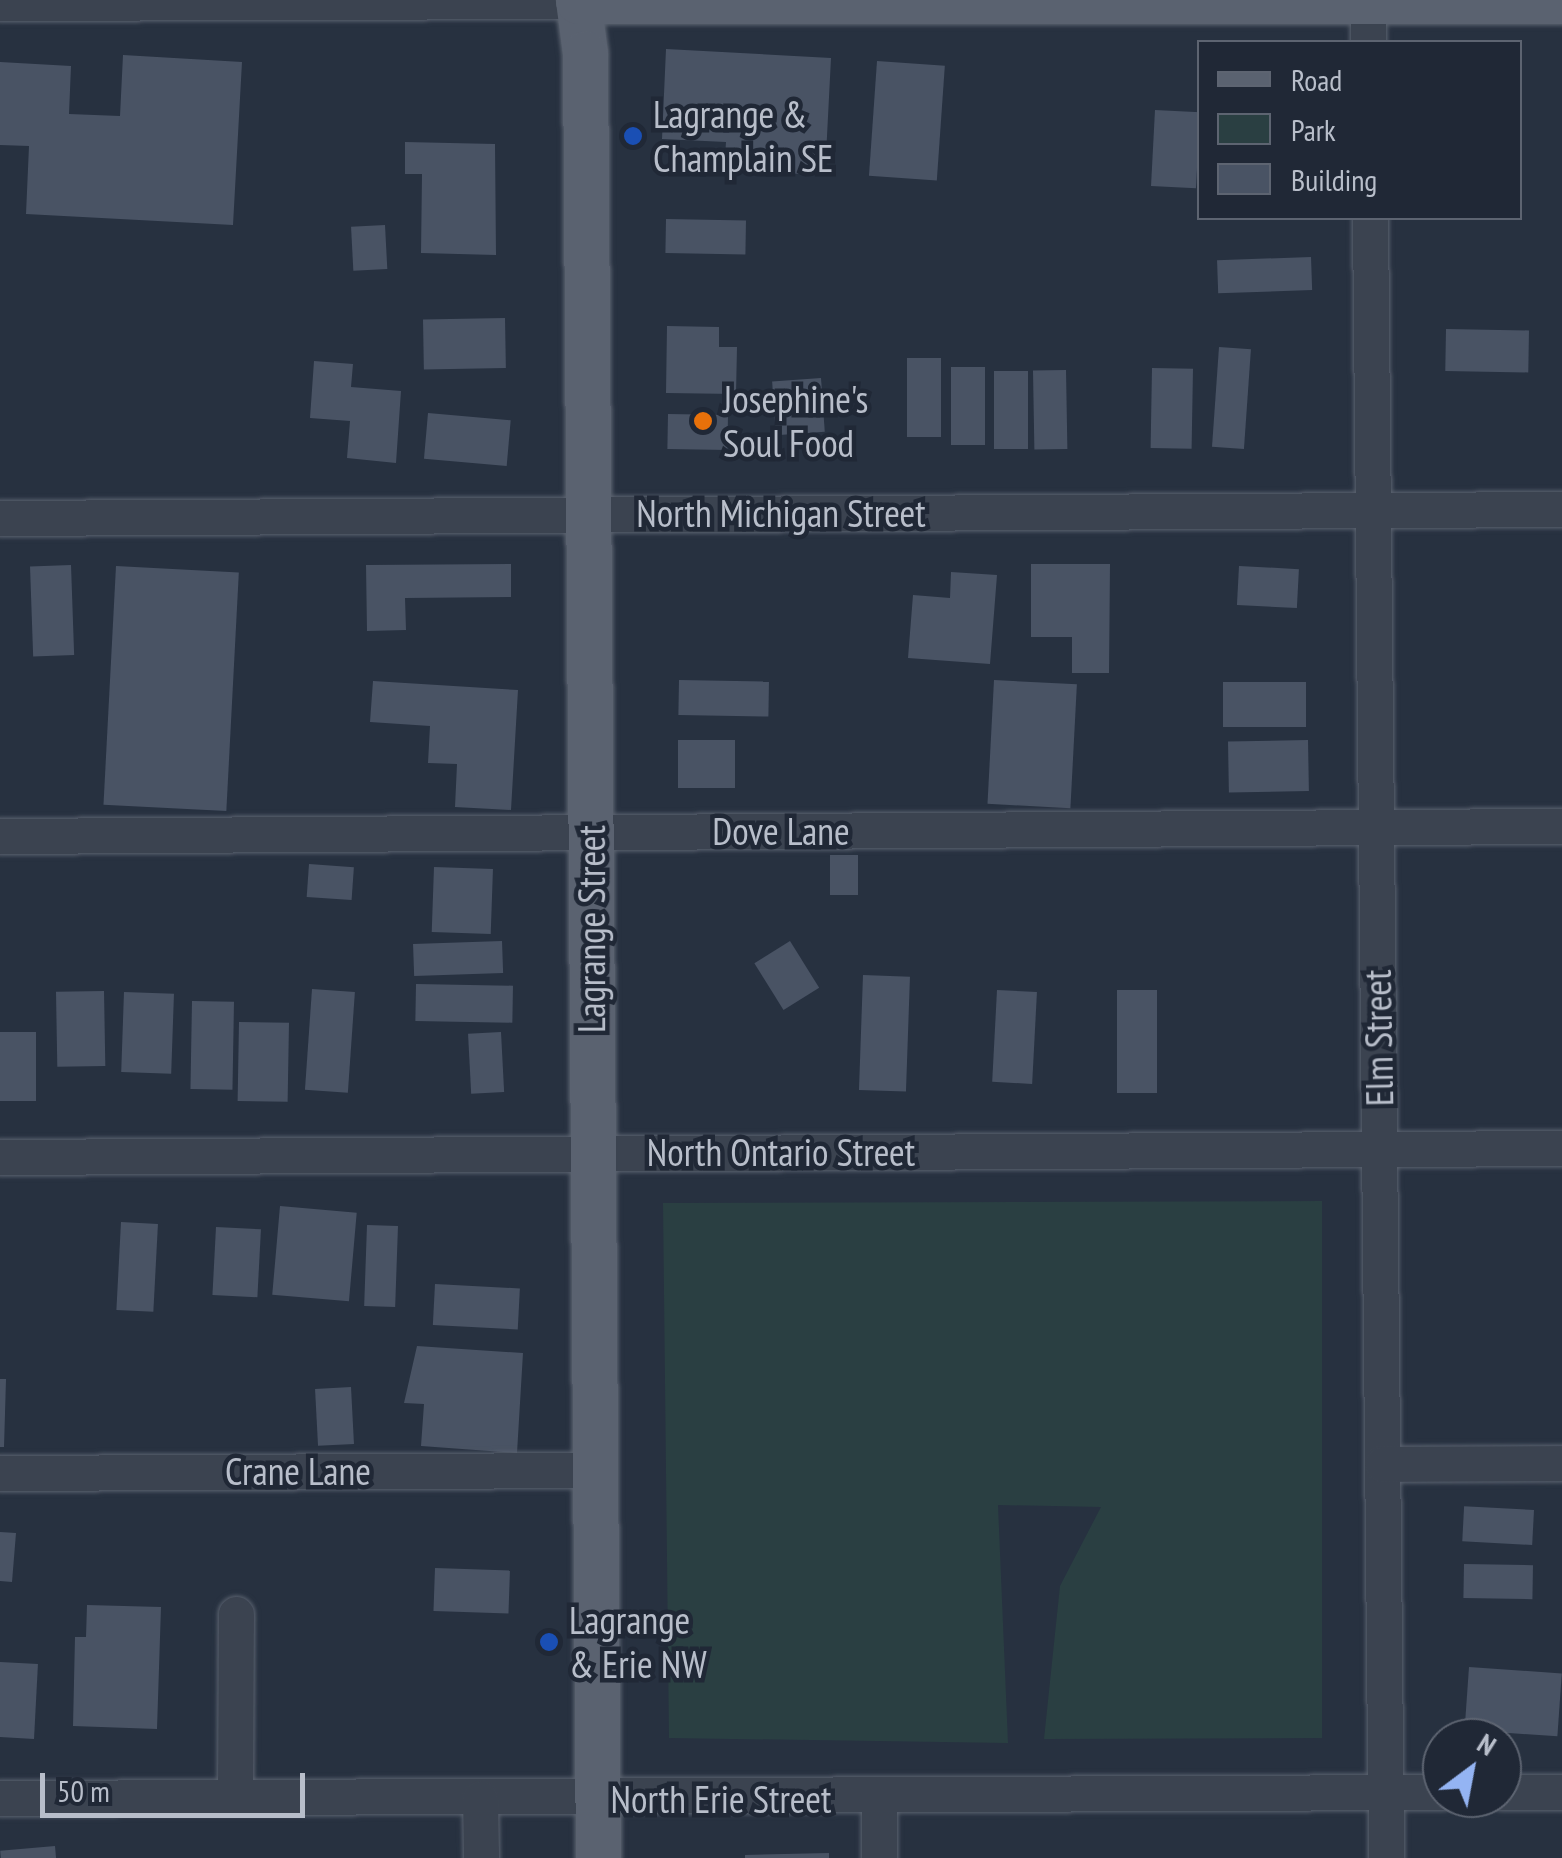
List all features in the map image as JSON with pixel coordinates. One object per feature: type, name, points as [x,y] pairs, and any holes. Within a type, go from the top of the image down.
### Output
[{"type":"main road","points":[[578,0],[1368,23],[1562,1]]},
{"type":"main road","name":"Lagrange Street","points":[[578,0],[589,513],[598,1858]]},
{"type":"street","points":[[0,3],[578,0]]},
{"type":"street","name":"Elm Street","points":[[1370,220],[1386,1858]]},
{"type":"street","name":"North Michigan Street","points":[[0,518],[1562,509]]},
{"type":"street","name":"Dove Lane","points":[[0,836],[1562,826]]},
{"type":"street","name":"North Ontario Street","points":[[0,1157],[1562,1148]]},
{"type":"street","points":[[1382,1464],[1562,1463]]},
{"type":"street","name":"Crane Lane","points":[[0,1473],[596,1470]]},
{"type":"street","points":[[235,1795],[236,1614]]},
{"type":"street","name":"North Erie Street","points":[[0,1798],[235,1795],[598,1800],[1422,1792]]},
{"type":"street","points":[[1522,1792],[1562,1792]]},
{"type":"street","points":[[480,1798],[481,1858]]},
{"type":"street","points":[[879,1798],[879,1858]]},
{"type":"green space","points":[[1322,1201],[1322,1738],[1044,1739],[1060,1586],[1101,1507],[998,1505],[1008,1743],[669,1738],[663,1203]]},
{"type":"building","points":[[666,49],[831,58],[825,175],[724,170],[726,142],[662,139]]},
{"type":"building","points":[[123,55],[242,62],[233,225],[26,214],[29,146],[0,145],[0,62],[71,66],[69,114],[120,116]]},
{"type":"building","points":[[877,61],[945,66],[937,180],[869,176]]},
{"type":"building","points":[[1155,110],[1197,112],[1196,188],[1151,186]]},
{"type":"building","points":[[405,142],[495,144],[496,255],[421,253],[422,174],[405,174]]},
{"type":"building","points":[[666,219],[746,220],[745,254],[665,253]]},
{"type":"building","points":[[385,225],[387,269],[353,271],[351,227]]},
{"type":"building","points":[[1311,257],[1312,290],[1218,293],[1217,260]]},
{"type":"building","points":[[505,318],[506,368],[424,369],[423,319]]},
{"type":"building","points":[[667,326],[719,327],[719,347],[737,347],[736,394],[666,393]]},
{"type":"building","points":[[1446,329],[1529,330],[1528,372],[1445,371]]},
{"type":"building","points":[[1219,347],[1251,349],[1244,449],[1212,447]]},
{"type":"building","points":[[907,358],[941,358],[941,437],[907,437]]},
{"type":"building","points":[[314,361],[353,364],[351,387],[401,391],[396,463],[347,458],[350,421],[310,418]]},
{"type":"building","points":[[951,367],[985,367],[985,445],[951,445]]},
{"type":"building","points":[[1152,368],[1193,369],[1192,449],[1151,448]]},
{"type":"building","points":[[1066,370],[1067,449],[1034,450],[1033,371]]},
{"type":"building","points":[[994,371],[1028,371],[1028,449],[994,449]]},
{"type":"building","points":[[821,378],[825,432],[776,435],[772,381]]},
{"type":"building","points":[[428,413],[511,420],[507,466],[424,459]]},
{"type":"building","points":[[668,414],[728,415],[727,450],[667,449]]},
{"type":"building","points":[[511,564],[511,597],[405,598],[406,630],[367,631],[366,565]]},
{"type":"building","points":[[1031,564],[1110,564],[1109,673],[1072,673],[1072,637],[1031,637]]},
{"type":"building","points":[[71,565],[74,655],[33,656],[30,566]]},
{"type":"building","points":[[116,566],[239,572],[226,811],[103,805]]},
{"type":"building","points":[[1239,566],[1299,569],[1297,608],[1237,605]]},
{"type":"building","points":[[951,572],[997,575],[990,664],[908,658],[913,595],[950,598]]},
{"type":"building","points":[[679,680],[769,682],[768,717],[678,715]]},
{"type":"building","points":[[994,680],[1077,684],[1070,808],[988,804]]},
{"type":"building","points":[[373,681],[518,690],[511,810],[455,807],[457,764],[428,763],[430,726],[370,722]]},
{"type":"building","points":[[1223,682],[1306,682],[1306,727],[1223,727]]},
{"type":"building","points":[[678,740],[735,740],[735,788],[678,788]]},
{"type":"building","points":[[1308,740],[1309,791],[1229,792],[1228,741]]},
{"type":"building","points":[[830,855],[858,855],[858,895],[830,895]]},
{"type":"building","points":[[309,864],[354,867],[352,900],[307,897]]},
{"type":"building","points":[[434,867],[493,869],[491,934],[432,932]]},
{"type":"building","points":[[502,941],[503,973],[414,976],[413,944]]},
{"type":"building","points":[[790,941],[819,988],[784,1010],[754,963]]},
{"type":"building","points":[[863,975],[910,977],[906,1092],[859,1090]]},
{"type":"building","points":[[416,984],[513,986],[512,1023],[415,1021]]},
{"type":"building","points":[[312,989],[355,992],[348,1093],[305,1090]]},
{"type":"building","points":[[997,990],[1037,992],[1032,1084],[992,1082]]},
{"type":"building","points":[[1117,990],[1157,990],[1157,1093],[1117,1093]]},
{"type":"building","points":[[104,991],[105,1066],[57,1067],[56,992]]},
{"type":"building","points":[[124,992],[174,994],[171,1074],[121,1072]]},
{"type":"building","points":[[192,1001],[234,1002],[232,1090],[190,1089]]},
{"type":"building","points":[[239,1022],[289,1023],[288,1102],[238,1101]]},
{"type":"building","points":[[0,1032],[36,1032],[36,1101],[0,1101]]},
{"type":"building","points":[[501,1032],[504,1092],[471,1094],[468,1034]]},
{"type":"building","points":[[280,1206],[357,1213],[349,1301],[272,1295]]},
{"type":"building","points":[[121,1222],[158,1224],[153,1312],[116,1310]]},
{"type":"building","points":[[367,1225],[398,1226],[395,1307],[364,1306]]},
{"type":"building","points":[[216,1227],[261,1229],[257,1297],[212,1295]]},
{"type":"building","points":[[435,1284],[520,1288],[518,1329],[433,1325]]},
{"type":"building","points":[[417,1346],[523,1353],[517,1453],[421,1446],[424,1404],[404,1403]]},
{"type":"building","points":[[0,1379],[6,1379],[4,1447],[0,1447]]},
{"type":"building","points":[[351,1387],[354,1444],[318,1446],[315,1389]]},
{"type":"building","points":[[1464,1506],[1534,1510],[1532,1545],[1462,1541]]},
{"type":"building","points":[[0,1532],[16,1533],[12,1582],[0,1581]]},
{"type":"building","points":[[1464,1564],[1533,1565],[1532,1599],[1463,1598]]},
{"type":"building","points":[[435,1568],[510,1571],[508,1614],[433,1611]]},
{"type":"building","points":[[87,1605],[161,1607],[157,1729],[73,1726],[75,1637],[86,1637]]},
{"type":"building","points":[[0,1662],[38,1664],[34,1739],[0,1737]]},
{"type":"building","points":[[1469,1667],[1562,1673],[1557,1736],[1522,1734],[1522,1718],[1465,1718]]},
{"type":"building","points":[[55,1846],[56,1858],[1,1858],[0,1851]]},
{"type":"building","points":[[829,1853],[829,1858],[745,1858],[745,1855]]},
{"type":"place","name":"Lagrange & Champlain SE","points":[[633,136]]},
{"type":"place","name":"Josephine's Soul Food","points":[[703,421]]},
{"type":"place","name":"Lagrange & Erie NW","points":[[549,1642]]}]
